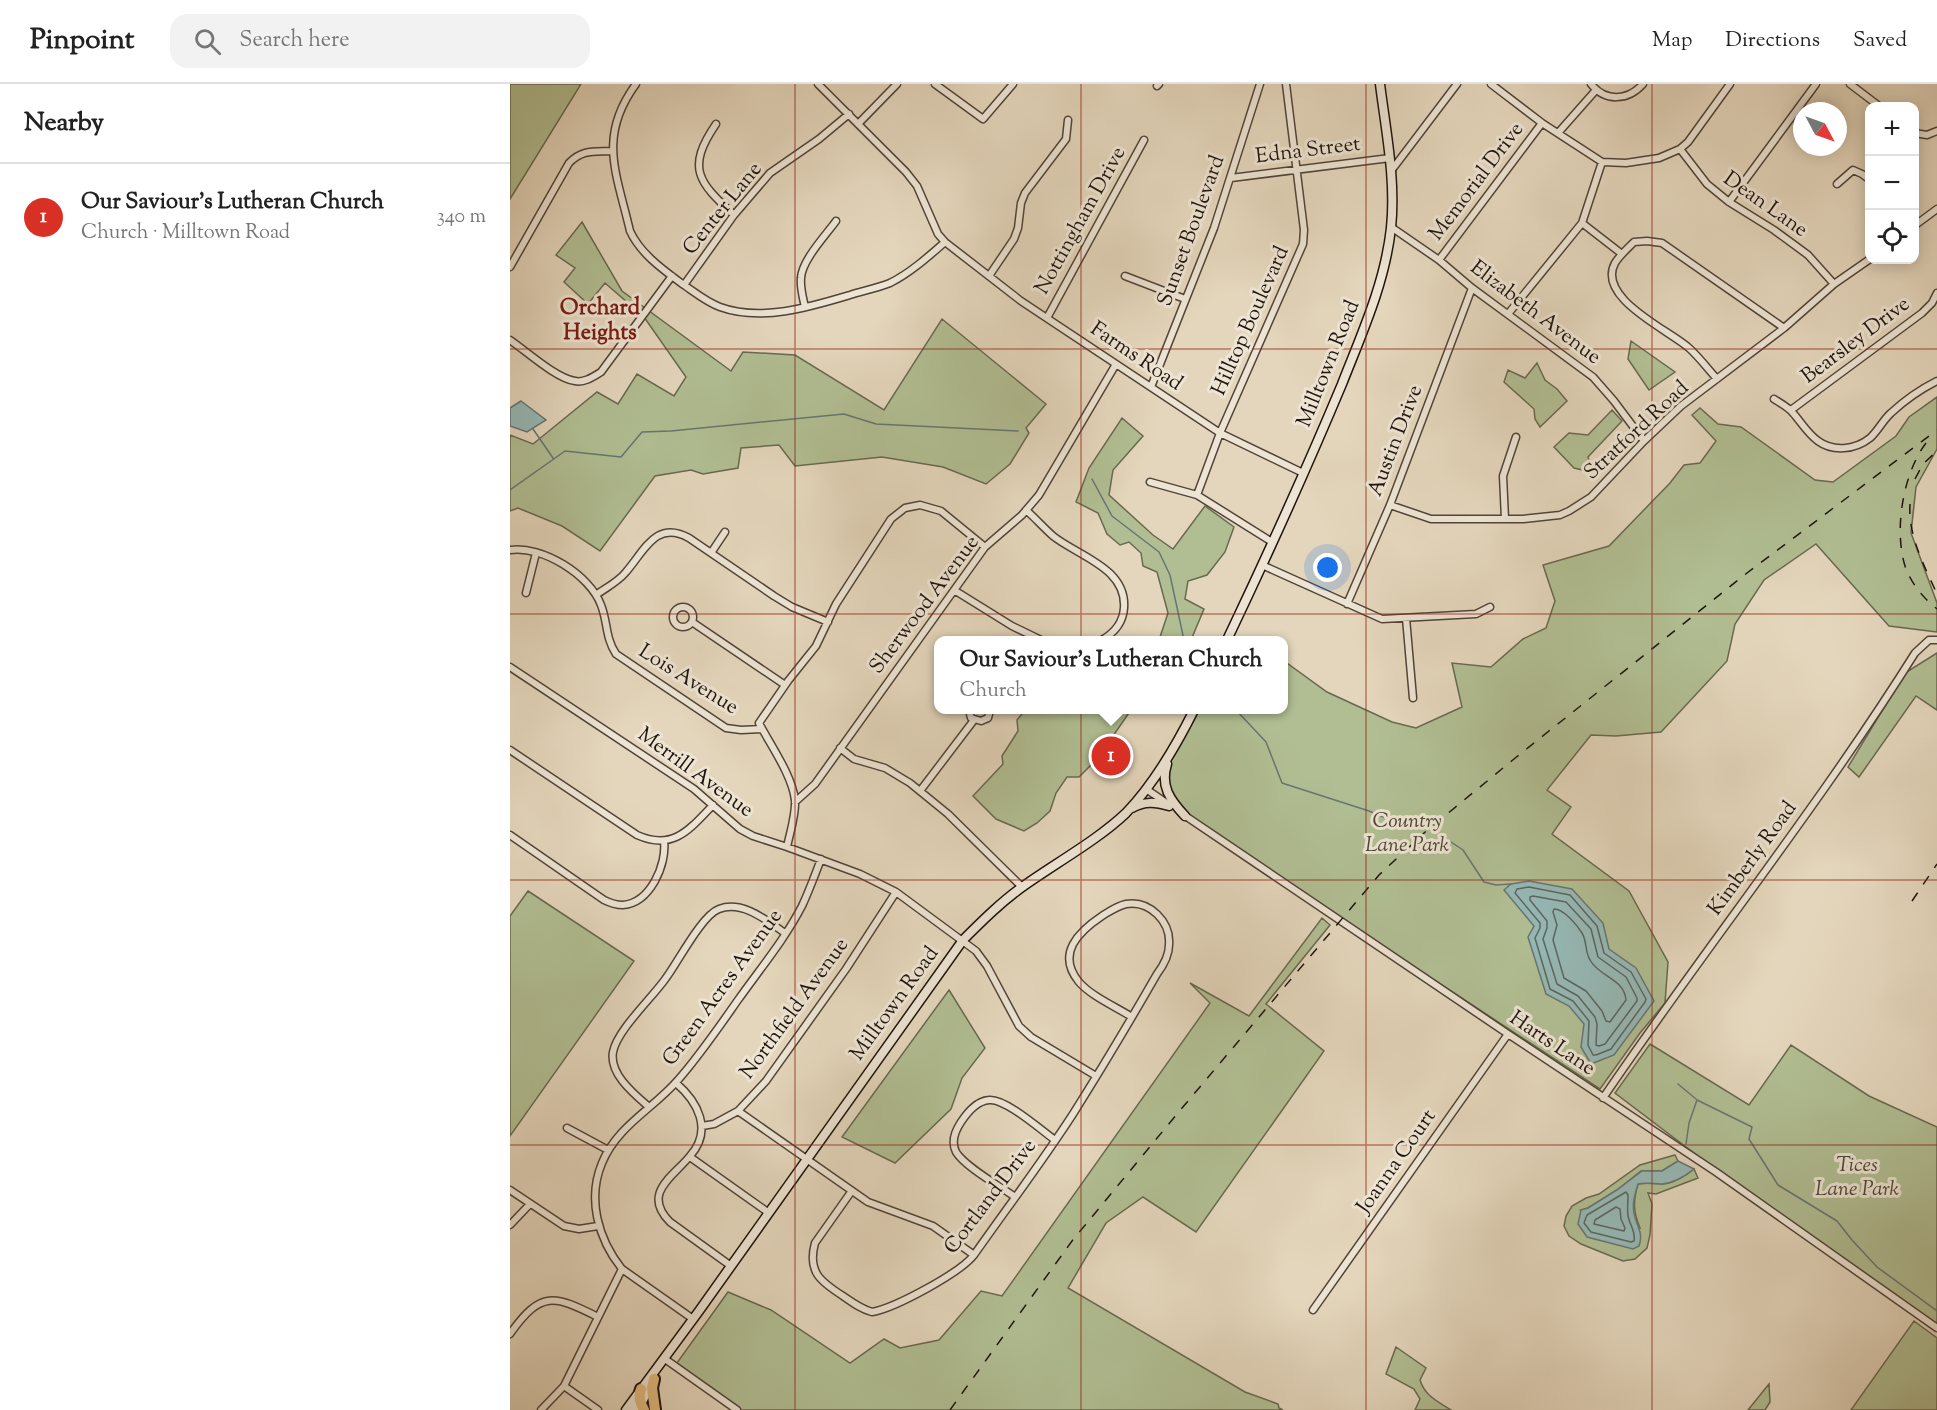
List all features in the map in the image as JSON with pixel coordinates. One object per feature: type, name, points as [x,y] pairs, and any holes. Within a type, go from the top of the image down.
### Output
[{"type":"highway","points":[[654,1379],[652,1388],[655,1410]]},
{"type":"highway","points":[[640,1408],[641,1389]]},
{"type":"street","points":[[636,84],[620,112],[612,151],[612,160],[630,231],[635,241],[650,258],[684,285],[716,306],[742,312],[778,311],[805,307],[888,284],[911,270],[945,242],[933,225],[917,186],[906,172],[818,84]]},
{"type":"street","points":[[858,124],[897,84]]},
{"type":"street","points":[[935,84],[982,119],[1013,84]]},
{"type":"street","name":"Sunset Boulevard","points":[[1151,387],[1214,228],[1260,84]]},
{"type":"street","name":"Hilltop Boulevard","points":[[1197,495],[1220,433],[1303,244],[1304,230],[1286,84]]},
{"type":"street","name":"Milltown Road","points":[[1229,636],[1303,473],[1368,319],[1385,265],[1392,202],[1390,158],[1380,84]]},
{"type":"street","points":[[1391,171],[1457,84]]},
{"type":"street","points":[[1491,84],[1542,123],[1602,162],[1626,163],[1659,158],[1680,149],[1688,142],[1730,84]]},
{"type":"street","points":[[1591,84],[1599,94],[1619,97],[1634,92],[1643,84]]},
{"type":"street","points":[[1729,202],[1816,84]]},
{"type":"street","points":[[1850,84],[1874,102]]},
{"type":"street","points":[[1558,133],[1596,90]]},
{"type":"street","name":"Center Lane","points":[[684,285],[734,215],[770,173],[819,139],[849,114]]},
{"type":"street","points":[[988,276],[1014,239],[1025,193],[1066,139],[1068,120]]},
{"type":"street","points":[[716,123],[703,146],[699,160],[700,170],[702,180],[710,193],[734,215]]},
{"type":"street","name":"Memorial Drive","points":[[1438,260],[1542,123]]},
{"type":"street","points":[[1919,134],[1927,135],[1937,131]]},
{"type":"street","name":"Nottingham Drive","points":[[1047,318],[1144,140]]},
{"type":"street","name":"Dean Lane","points":[[1680,149],[1707,184],[1729,202],[1774,230],[1808,255],[1834,284]]},
{"type":"street","points":[[510,267],[569,163],[584,152],[612,151]]},
{"type":"street","name":"Edna Street","points":[[1231,178],[1390,158]]},
{"type":"street","points":[[1508,314],[1582,223],[1602,162]]},
{"type":"street","points":[[1837,184],[1852,170],[1865,177]]},
{"type":"street","points":[[1919,222],[1937,209]]},
{"type":"street","points":[[805,307],[801,287],[802,270],[806,261],[836,221]]},
{"type":"street","points":[[1582,223],[1622,254]]},
{"type":"street","name":"Elizabeth Avenue","points":[[1391,227],[1593,377],[1644,441]]},
{"type":"street","name":"Farms Road","points":[[945,242],[1021,301],[1220,433],[1303,473]]},
{"type":"street","points":[[1718,379],[1689,348],[1624,301],[1616,290],[1613,278],[1614,265],[1634,242],[1662,243],[1784,328]]},
{"type":"street","name":"Stratford Road","points":[[1390,505],[1431,519],[1523,519],[1560,515],[1579,506],[1682,406],[1784,328],[1834,284],[1865,262]]},
{"type":"street","points":[[510,339],[563,378],[577,382],[592,379],[601,372],[672,276]]},
{"type":"street","points":[[1125,276],[1185,299]]},
{"type":"street","name":"Austin Drive","points":[[1347,604],[1390,505],[1472,288]]},
{"type":"street","name":"Bearsley Drive","points":[[1791,410],[1922,313],[1932,303],[1937,293]]},
{"type":"street","name":"Sherwood Avenue","points":[[795,802],[815,784],[985,547],[1004,532],[1039,495],[1116,364]]},
{"type":"street","points":[[1774,399],[1791,410],[1817,440],[1827,446],[1854,447],[1869,439],[1891,413],[1937,381]]},
{"type":"street","points":[[1505,519],[1503,476],[1516,437]]},
{"type":"street","points":[[1150,482],[1197,495],[1272,542]]},
{"type":"street","name":"Lois Avenue","points":[[510,550],[518,549],[536,553],[559,562],[584,580],[596,595],[603,612],[608,638],[616,654],[726,728],[741,730],[762,729],[759,723],[816,646],[836,604],[891,519],[905,508],[920,505],[941,511],[985,547]]},
{"type":"street","points":[[1026,510],[1054,537],[1105,569],[1117,582],[1125,599],[1124,614],[1118,627],[1107,636]]},
{"type":"street","points":[[596,595],[618,580],[647,543],[671,532],[684,535],[792,607],[828,622]]},
{"type":"street","points":[[711,553],[725,532]]},
{"type":"street","points":[[526,593],[536,553]]},
{"type":"street","points":[[1262,565],[1382,619],[1476,614],[1490,607]]},
{"type":"street","points":[[954,590],[1012,626],[1033,636]]},
{"type":"street","points":[[1406,618],[1413,698]]},
{"type":"street","points":[[692,622],[785,686]]},
{"type":"street","name":"Kimberly Road","points":[[1603,1098],[1656,1020],[1791,836],[1915,652],[1933,640]]},
{"type":"street","name":"Merrill Avenue","points":[[510,667],[694,789],[734,824],[753,836],[860,873],[896,892],[976,951],[987,966],[1019,1026],[1031,1037],[1096,1076]]},
{"type":"street","points":[[969,714],[974,720]]},
{"type":"street","points":[[974,720],[984,720],[990,714]]},
{"type":"street","name":"Milltown Road","points":[[626,1410],[665,1359],[963,940],[1022,887],[1125,814],[1171,753],[1192,714]]},
{"type":"street","points":[[920,791],[974,720]]},
{"type":"street","points":[[762,729],[791,783],[795,802],[787,846]]},
{"type":"street","points":[[840,748],[854,759],[885,768],[910,783],[948,814],[1022,887]]},
{"type":"street","points":[[510,750],[637,835],[645,838],[664,842],[688,830],[713,805]]},
{"type":"street","points":[[1171,753],[1165,772],[1165,787],[1171,801],[1185,816]]},
{"type":"street","name":"Harts Lane","points":[[1146,789],[1769,1209],[1937,1328]]},
{"type":"street","points":[[1125,814],[1141,803],[1154,802],[1169,806]]},
{"type":"street","points":[[510,835],[604,900],[622,905],[633,902],[644,894],[660,872],[664,860],[664,842]]},
{"type":"street","name":"Green Acres Avenue","points":[[693,1319],[622,1269],[609,1250],[598,1226],[595,1194],[598,1174],[608,1150],[629,1124],[676,1083],[692,1064],[785,933],[801,907],[821,859]]},
{"type":"street","name":"Northfield Avenue","points":[[702,1126],[714,1124],[738,1111],[766,1081],[846,969],[896,892]]},
{"type":"street","name":"Cortland Drive","points":[[851,1191],[815,1243],[812,1253],[818,1278],[857,1306],[872,1312],[883,1310],[953,1273],[974,1255],[1055,1140],[1096,1076],[1132,1017],[1164,964],[1170,947],[1164,922],[1152,910],[1134,904],[1118,906],[1086,927],[1074,940],[1070,955],[1073,973],[1086,989],[1132,1017]]},
{"type":"street","points":[[649,1107],[629,1089],[615,1070],[613,1053],[619,1038],[665,980],[706,917],[719,909],[735,907],[750,911],[785,933]]},
{"type":"street","name":"Joanna Court","points":[[1313,1310],[1508,1034]]},
{"type":"street","points":[[676,1083],[692,1100],[702,1126],[696,1148],[690,1157],[664,1182],[661,1189],[660,1206],[664,1216],[670,1222],[731,1266]]},
{"type":"street","points":[[1015,1197],[964,1162],[954,1144],[957,1127],[975,1106],[990,1099],[1007,1106],[1055,1140]]},
{"type":"street","points":[[738,1111],[851,1191],[875,1205],[933,1226],[974,1255]]},
{"type":"street","points":[[567,1128],[608,1150]]},
{"type":"street","points":[[690,1157],[768,1213]]},
{"type":"street","points":[[510,1190],[564,1226],[579,1229],[598,1226]]},
{"type":"street","points":[[510,1226],[530,1204]]},
{"type":"street","points":[[541,1410],[564,1386],[622,1269]]},
{"type":"street","points":[[510,1334],[526,1312],[548,1300],[571,1304],[598,1317]]},
{"type":"street","points":[[665,1359],[737,1410]]},
{"type":"street","name":"Milltown Road","points":[[640,1408],[665,1359]]},
{"type":"street","points":[[564,1386],[598,1410]]},
{"type":"green space","points":[[510,84],[581,84],[510,199]]},
{"type":"green space","points":[[582,222],[622,291],[731,371],[743,352],[795,355],[884,410],[942,319],[1046,404],[1026,428],[1029,433],[1010,464],[986,484],[943,467],[882,457],[795,466],[779,445],[741,448],[738,468],[703,474],[691,470],[655,476],[600,551],[562,526],[518,508],[510,511],[510,435],[533,444],[597,392],[618,404],[637,374],[674,396],[686,377],[644,317],[605,283],[588,304],[564,282],[575,268],[556,255]]},
{"type":"green space","points":[[1631,341],[1675,372],[1649,390],[1628,359]]},
{"type":"green space","points":[[1537,363],[1545,380],[1567,401],[1540,427],[1535,419],[1534,409],[1504,382],[1508,370],[1525,378]]},
{"type":"green space","name":"Country Lane Park","points":[[1937,397],[1937,449],[1916,487],[1911,533],[1937,603],[1937,632],[1889,626],[1816,544],[1764,580],[1735,624],[1727,661],[1661,732],[1616,736],[1591,735],[1547,790],[1571,807],[1552,834],[1629,891],[1668,962],[1665,1003],[1640,1033],[1600,1089],[1185,816],[1171,801],[1165,772],[1191,714],[1288,714],[1288,664],[1327,692],[1392,722],[1416,728],[1462,707],[1452,663],[1491,667],[1523,639],[1546,628],[1555,601],[1543,565],[1609,546],[1670,483],[1684,465],[1700,463],[1716,441],[1692,415],[1700,408],[1718,424],[1741,427],[1815,480],[1833,482],[1896,436],[1909,417]]},
{"type":"green space","points":[[1612,410],[1622,421],[1588,457],[1591,472],[1574,468],[1554,447],[1569,433],[1588,435]]},
{"type":"green space","points":[[1122,418],[1143,436],[1113,470],[1109,495],[1153,535],[1173,549],[1205,506],[1234,527],[1225,552],[1207,575],[1188,581],[1185,599],[1204,609],[1193,636],[1160,636],[1168,613],[1157,572],[1143,566],[1141,553],[1129,542],[1120,545],[1107,534],[1098,513],[1076,502],[1089,468]]},
{"type":"green space","points":[[1937,653],[1937,710],[1916,696],[1859,777],[1848,767],[1905,673]]},
{"type":"green space","points":[[1022,714],[1128,714],[1097,759],[1079,777],[1067,777],[1056,793],[1050,811],[1024,831],[996,819],[973,796],[1003,764],[1002,756],[1018,731],[1017,720]]},
{"type":"green space","points":[[528,891],[634,961],[510,1136],[510,916]]},
{"type":"green space","points":[[1322,918],[1330,925],[1266,1004],[1324,1051],[1196,1232],[1143,1197],[1106,1223],[1068,1288],[1245,1392],[1278,1404],[1283,1410],[741,1410],[674,1367],[728,1292],[771,1310],[850,1363],[884,1339],[900,1348],[939,1340],[981,1291],[1002,1296],[1210,1003],[1190,983],[1249,1016]]},
{"type":"green space","points":[[949,990],[985,1048],[962,1078],[951,1109],[895,1163],[842,1137]]},
{"type":"green space","name":"Tices Lane Park","points":[[1650,1044],[1749,1105],[1791,1045],[1869,1096],[1937,1127],[1937,1328],[1815,1245],[1615,1093]]},
{"type":"green space","points":[[1675,1155],[1678,1161],[1662,1171],[1641,1171],[1617,1190],[1581,1210],[1640,1228],[1634,1206],[1638,1184],[1667,1183],[1679,1179],[1694,1169],[1698,1178],[1656,1194],[1648,1193],[1652,1204],[1650,1235],[1647,1248],[1635,1259],[1623,1261],[1581,1244],[1569,1236],[1564,1226],[1566,1216],[1572,1206],[1599,1194],[1640,1165]]},
{"type":"green space","points":[[1914,1321],[1937,1338],[1937,1410],[1851,1410]]},
{"type":"green space","points":[[1396,1347],[1426,1368],[1420,1380],[1422,1386],[1432,1398],[1451,1410],[1415,1410],[1420,1399],[1414,1389],[1386,1374]]},
{"type":"green space","points":[[1769,1384],[1770,1402],[1765,1410],[1748,1410]]},
{"type":"water","points":[[521,401],[546,420],[527,432],[510,426],[510,408]]},
{"type":"water","points":[[1529,881],[1572,889],[1603,923],[1609,949],[1636,968],[1654,1001],[1614,1055],[1591,1064],[1581,1047],[1584,1024],[1569,1006],[1546,994],[1528,937],[1534,926],[1504,890],[1511,884]]},
{"type":"water","points":[[1678,1161],[1694,1169],[1679,1179],[1666,1183],[1638,1184],[1633,1206],[1640,1233],[1639,1246],[1633,1249],[1587,1237],[1578,1224],[1581,1210],[1617,1190],[1642,1171],[1662,1171]]},
{"type":"waterway","points":[[510,490],[565,451],[621,457],[642,432],[844,414],[876,424],[1018,431]]},
{"type":"waterway","points":[[533,429],[553,458]]},
{"type":"waterway","points":[[1092,479],[1112,516],[1159,552],[1170,575],[1183,636]]},
{"type":"waterway","points":[[1240,714],[1266,742],[1282,783],[1369,811],[1410,828]]},
{"type":"waterway","points":[[1448,840],[1463,850],[1484,882],[1496,885],[1511,884]]},
{"type":"waterway","points":[[1678,1084],[1696,1099]]},
{"type":"waterway","points":[[1686,1144],[1689,1123],[1697,1100],[1752,1127],[1749,1139],[1778,1185],[1837,1221],[1877,1267],[1937,1311]]},
{"type":"railway","points":[[950,1410],[1072,1241],[1379,875],[1424,833],[1514,759],[1747,573],[1937,430]]},
{"type":"railway","points":[[1926,443],[1911,470],[1906,486],[1902,503],[1900,538],[1902,554],[1909,575],[1919,591],[1937,609]]},
{"type":"railway","points":[[1915,479],[1923,464],[1937,451]]},
{"type":"railway","points":[[1910,504],[1914,539],[1937,594]]},
{"type":"railway","points":[[1912,901],[1937,864]]},
{"type":"place","name":"Our Saviour's Lutheran Church","points":[[1111,756]]},
{"type":"district","name":"Orchard Heights","points":[[600,322]]}]
